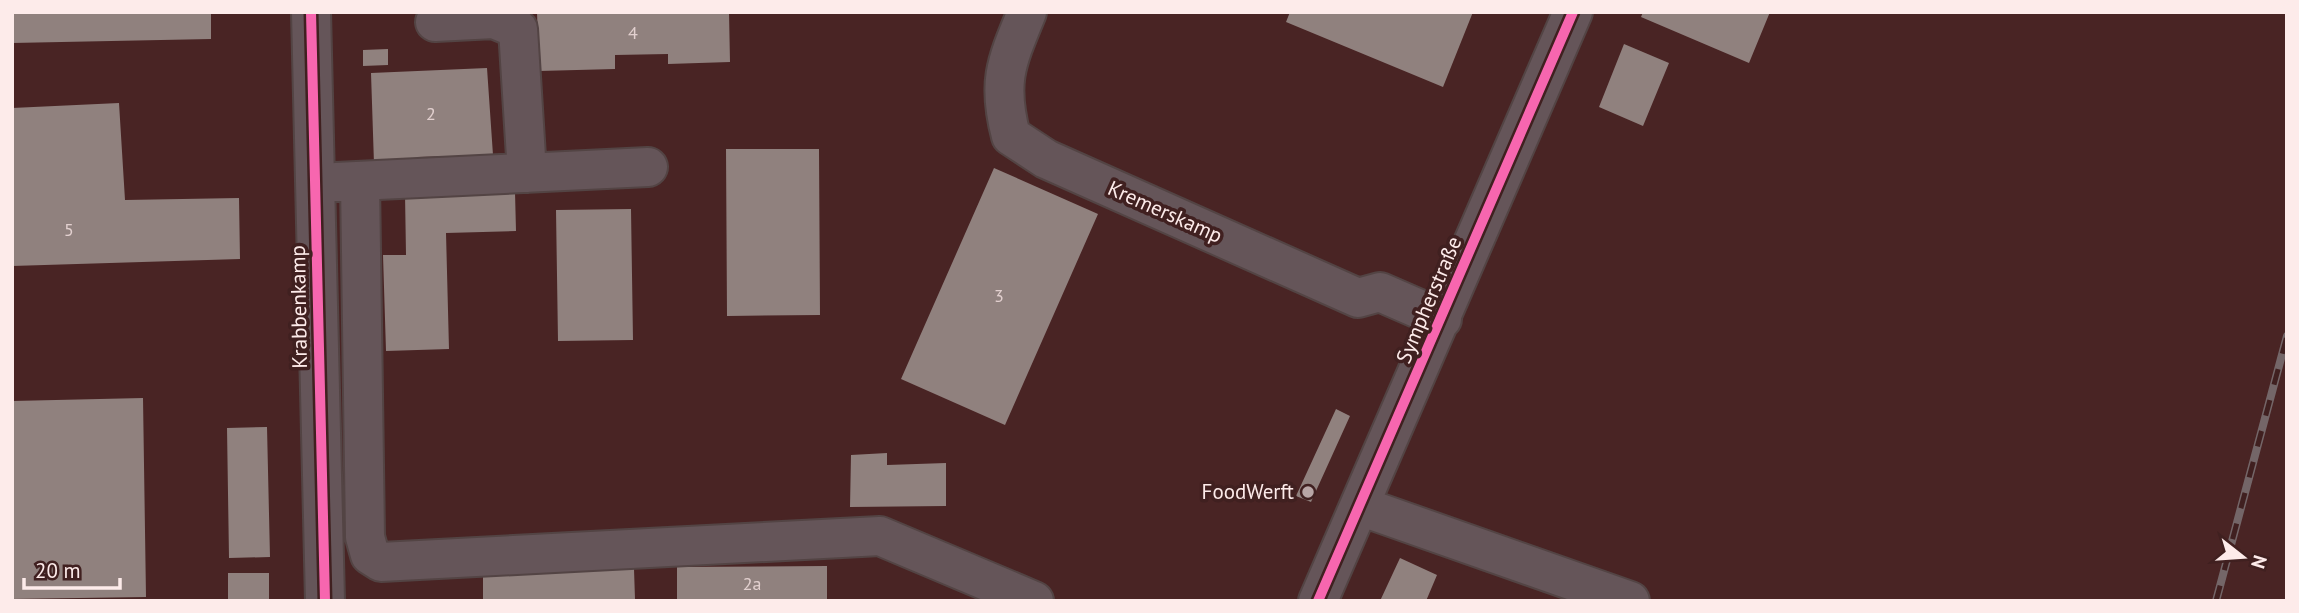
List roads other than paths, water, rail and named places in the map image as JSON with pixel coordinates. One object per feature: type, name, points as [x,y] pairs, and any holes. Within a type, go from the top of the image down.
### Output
[{"type":"street","name":"Krabbenkamp","points":[[311,12],[325,601]]},
{"type":"street","name":"Kremerskamp","points":[[1027,12],[1006,64],[1002,103],[1011,136],[1046,159],[1358,298],[1380,292],[1443,319]]},
{"type":"street","name":"Sympherstraße","points":[[1318,601],[1443,319],[1573,12]]},
{"type":"street","points":[[435,22],[494,19],[518,29],[527,173]]},
{"type":"street","points":[[315,184],[648,167]]},
{"type":"street","points":[[360,181],[365,537],[370,555],[381,562],[880,536],[1034,601]]},
{"type":"street","points":[[1360,506],[1630,601]]},
{"type":"railway","points":[[2216,601],[2287,336]]},
{"type":"place","name":"FoodWerft","points":[[1308,492]]}]
